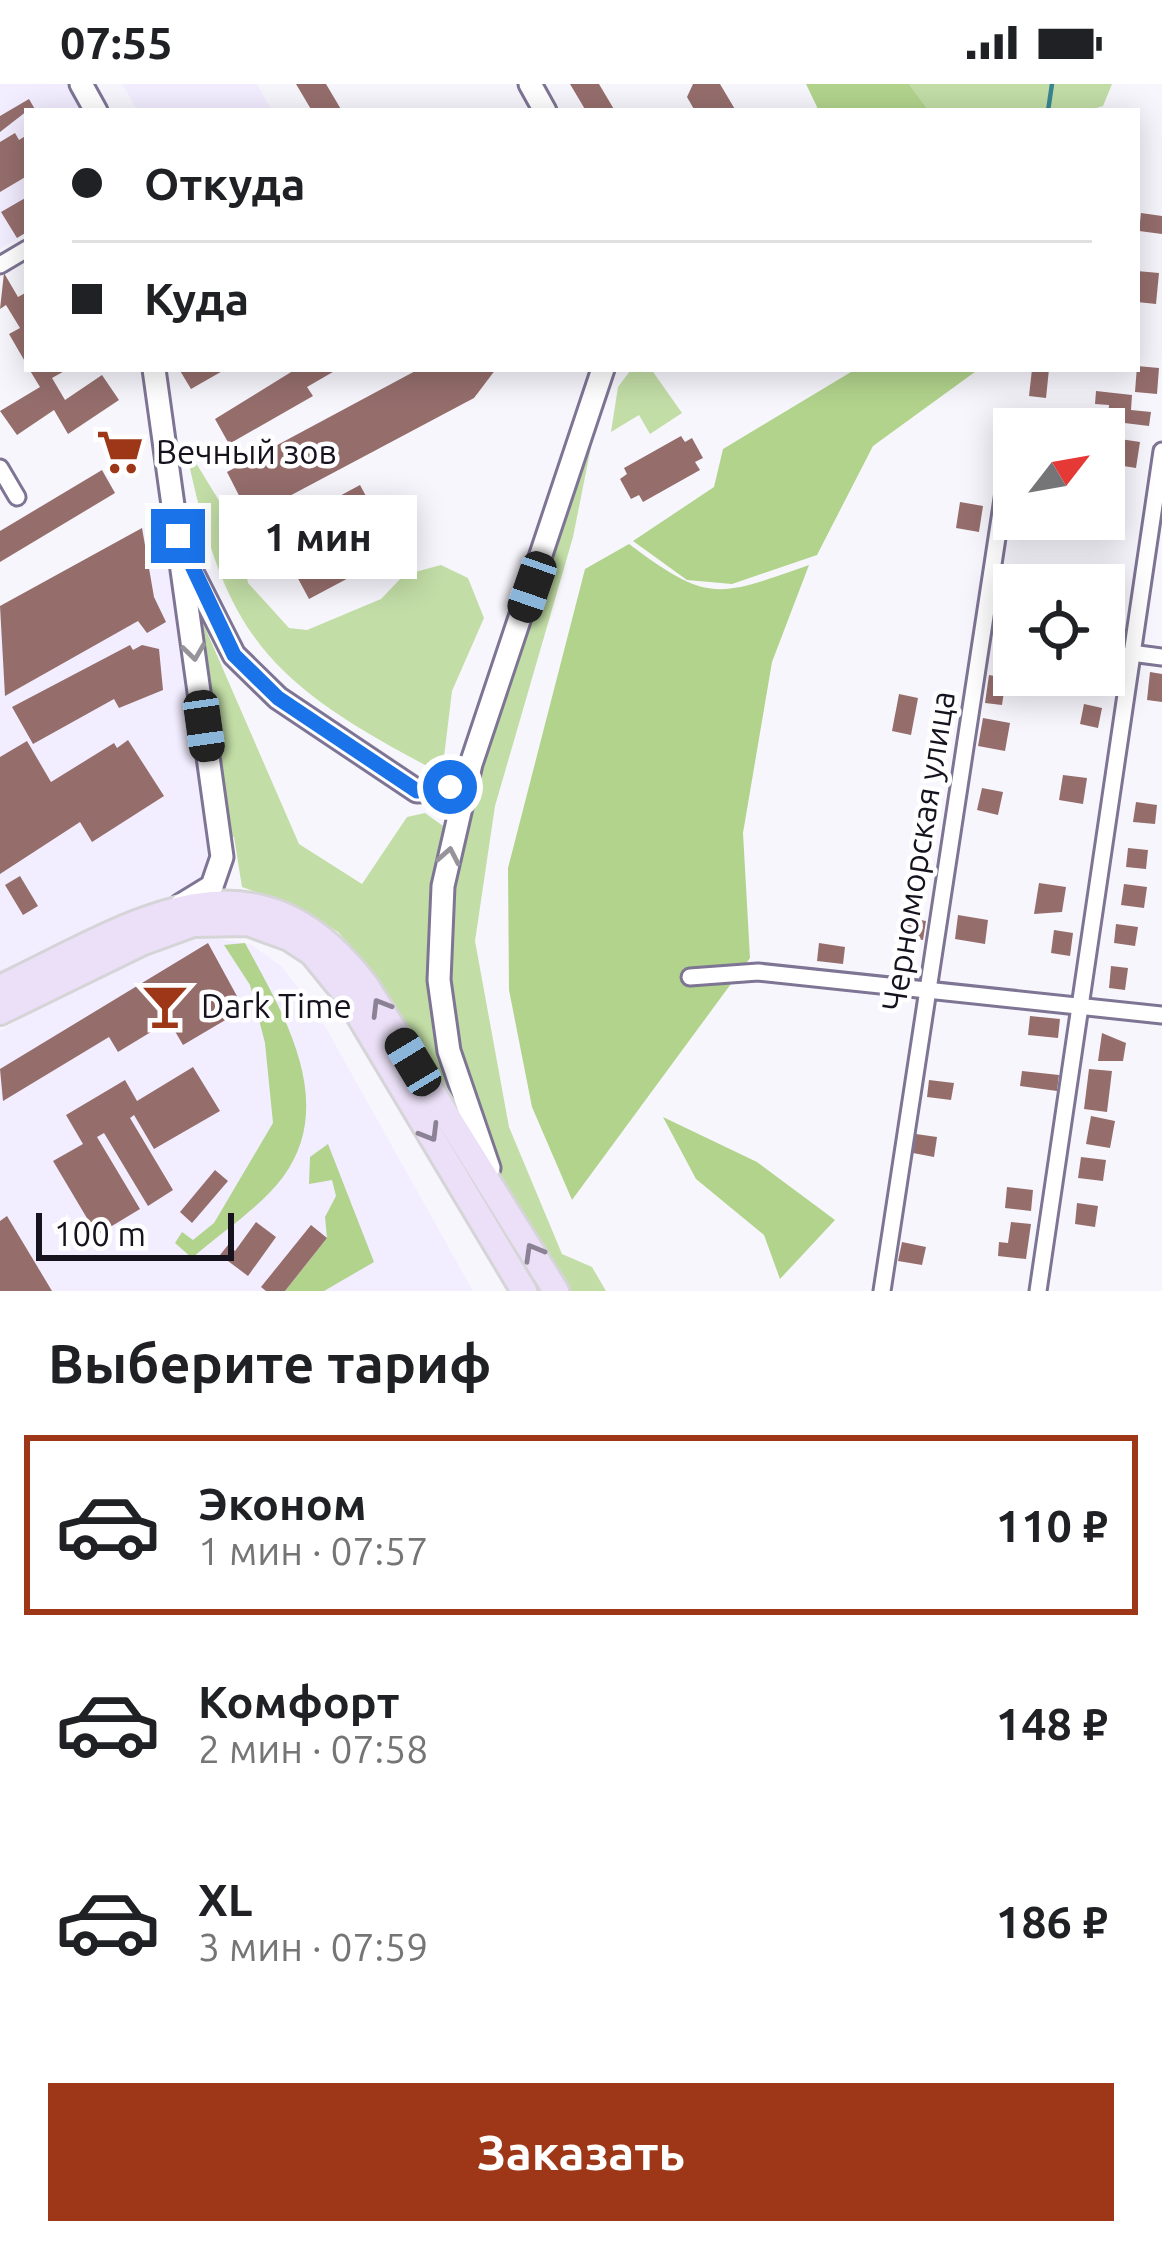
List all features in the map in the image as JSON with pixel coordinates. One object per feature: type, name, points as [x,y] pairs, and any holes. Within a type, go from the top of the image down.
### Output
[{"type":"main road","points":[[0,988],[182,904],[212,886],[222,857],[154,372]]},
{"type":"main road","points":[[510,1212],[458,1086],[439,980],[443,886],[471,764],[602,372]]},
{"type":"main road","points":[[178,536],[234,655],[278,698],[417,791],[450,787],[471,764]]},
{"type":"main road","points":[[182,904],[229,900],[273,910],[296,919],[347,960],[556,1291]]},
{"type":"main road","points":[[0,1012],[141,943],[193,924],[228,920],[265,928],[312,952],[348,997],[524,1291]]},
{"type":"street","points":[[1038,1291],[1162,451]]},
{"type":"street","points":[[0,468],[17,497]]},
{"type":"street","name":"Черноморская улица","points":[[882,1291],[997,540]]},
{"type":"street","points":[[1131,653],[1162,657]]},
{"type":"street","points":[[691,977],[758,972],[1162,1016]]},
{"type":"shaded area","points":[[0,84],[72,84],[85,108],[24,108],[24,234],[0,249]]},
{"type":"shaded area","points":[[122,84],[257,84],[270,108],[136,108]]},
{"type":"shaded area","points":[[168,525],[211,870],[194,891],[0,983],[0,606],[142,528]]},
{"type":"shaded area","points":[[195,934],[252,945],[281,966],[317,1012],[473,1291],[0,1291],[0,1031],[59,995]]},
{"type":"green space","points":[[806,84],[909,84],[927,108],[818,108]]},
{"type":"green space","points":[[909,84],[1112,84],[1103,106],[1097,108],[927,108]]},
{"type":"green space","points":[[629,372],[653,372],[682,413],[650,434],[639,415],[611,432],[618,387]]},
{"type":"green space","points":[[851,372],[975,372],[873,446],[817,555],[732,584],[687,580],[633,541],[714,487],[723,449]]},
{"type":"green space","points":[[594,432],[573,537],[495,806],[475,941],[509,1127],[562,1254],[592,1267],[606,1291],[563,1291],[514,1208],[473,1120],[454,1059],[444,984],[448,905],[461,824],[483,741]]},
{"type":"green space","points":[[185,445],[237,530],[248,583],[289,628],[307,630],[381,599],[404,575],[441,565],[468,578],[484,618],[452,691],[444,757],[429,767],[325,706],[258,642],[216,561]]},
{"type":"green space","points":[[629,544],[678,577],[715,589],[754,584],[809,565],[772,662],[743,833],[750,958],[572,1200],[532,1107],[509,990],[508,868],[585,569]]},
{"type":"green space","points":[[196,607],[299,844],[362,884],[407,817],[425,813],[446,828],[435,904],[433,978],[441,1051],[460,1126],[426,1059],[364,960],[338,932],[301,908],[242,887],[234,837],[228,836]]},
{"type":"green space","points":[[245,943],[299,1058],[306,1119],[299,1148],[274,1188],[192,1258],[175,1243],[182,1232],[193,1240],[214,1223],[273,1123],[265,1043],[250,985],[224,945]]},
{"type":"green space","points":[[663,1117],[757,1162],[835,1220],[780,1279],[764,1235],[696,1179]]},
{"type":"green space","points":[[328,1144],[374,1262],[324,1291],[285,1291],[327,1238],[325,1217],[336,1196],[332,1180],[309,1184],[310,1157]]},
{"type":"building","points":[[296,84],[326,84],[340,108],[310,108]]},
{"type":"building","points":[[570,84],[599,84],[613,108],[584,108]]},
{"type":"building","points":[[693,84],[720,84],[734,108],[693,108],[687,97]]},
{"type":"building","points":[[29,99],[34,108],[24,108],[24,113],[0,132],[0,116]]},
{"type":"building","points":[[15,133],[19,140],[24,137],[24,178],[0,192],[0,142]]},
{"type":"building","points":[[24,199],[24,234],[17,238],[1,212]]},
{"type":"building","points":[[1141,213],[1162,216],[1162,234],[1140,231]]},
{"type":"building","points":[[1140,271],[1159,273],[1156,304],[1140,302]]},
{"type":"building","points":[[4,273],[18,297],[24,294],[24,360],[9,334],[20,328],[6,305],[0,309]]},
{"type":"building","points":[[1140,366],[1159,368],[1157,394],[1135,392]]},
{"type":"building","points":[[31,372],[63,372],[52,378],[65,400],[102,375],[119,400],[68,434],[54,410],[17,435],[0,411],[40,387]]},
{"type":"building","points":[[181,372],[221,372],[191,389]]},
{"type":"building","points":[[291,372],[333,372],[307,387],[313,396],[229,444],[215,419]]},
{"type":"building","points":[[413,372],[494,372],[474,398],[250,517],[227,472]]},
{"type":"building","points":[[1032,372],[1049,372],[1046,398],[1029,396]]},
{"type":"building","points":[[1096,391],[1132,395],[1131,410],[1151,412],[1149,426],[1125,423],[1125,408],[1095,404]]},
{"type":"building","points":[[681,436],[685,442],[692,438],[703,458],[695,462],[700,470],[643,502],[639,495],[631,499],[620,479],[627,474],[624,468]]},
{"type":"building","points":[[1125,440],[1140,442],[1136,468],[1125,466]]},
{"type":"building","points":[[102,470],[115,493],[0,562],[0,531]]},
{"type":"building","points":[[360,485],[379,520],[320,551],[332,573],[380,547],[386,558],[309,599],[273,532]]},
{"type":"building","points":[[960,502],[983,506],[979,532],[956,528]]},
{"type":"building","points":[[142,528],[154,597],[166,622],[147,633],[138,621],[5,696],[0,606]]},
{"type":"building","points":[[130,645],[133,650],[142,645],[159,649],[163,690],[119,708],[114,699],[33,744],[12,707]]},
{"type":"building","points":[[1150,672],[1162,674],[1162,702],[1147,700]]},
{"type":"building","points":[[989,675],[993,676],[993,696],[1003,696],[1002,705],[985,703]]},
{"type":"building","points":[[899,694],[918,698],[911,735],[892,731]]},
{"type":"building","points":[[1084,704],[1102,708],[1098,728],[1080,724]]},
{"type":"building","points":[[983,718],[1010,723],[1005,751],[978,746]]},
{"type":"building","points":[[128,740],[164,796],[92,842],[80,822],[0,874],[0,757],[27,741],[51,782],[114,743],[117,748]]},
{"type":"building","points":[[1063,775],[1087,778],[1083,804],[1059,800]]},
{"type":"building","points":[[982,788],[1003,792],[998,815],[977,810]]},
{"type":"building","points":[[1136,802],[1157,805],[1155,824],[1133,822]]},
{"type":"building","points":[[1128,848],[1148,850],[1146,869],[1126,867]]},
{"type":"building","points":[[20,876],[38,906],[23,915],[5,885]]},
{"type":"building","points":[[1039,883],[1066,887],[1062,912],[1034,914]]},
{"type":"building","points":[[1124,884],[1147,887],[1144,908],[1121,905]]},
{"type":"building","points":[[958,915],[988,920],[985,944],[955,939]]},
{"type":"building","points":[[905,917],[926,921],[923,940],[902,936]]},
{"type":"building","points":[[1116,924],[1138,927],[1135,946],[1114,943]]},
{"type":"building","points":[[1054,930],[1073,933],[1070,956],[1051,953]]},
{"type":"building","points":[[208,943],[244,1009],[183,1045],[169,1021],[118,1052],[109,1037],[3,1101],[0,1069]]},
{"type":"building","points":[[819,943],[845,947],[843,964],[817,961]]},
{"type":"building","points":[[1111,966],[1128,968],[1125,990],[1109,988]]},
{"type":"building","points":[[1030,1016],[1060,1019],[1058,1038],[1028,1035]]},
{"type":"building","points":[[1102,1033],[1126,1043],[1123,1061],[1098,1061]]},
{"type":"building","points":[[193,1067],[220,1111],[154,1149],[134,1115],[130,1118],[173,1190],[148,1206],[104,1133],[97,1137],[140,1209],[97,1235],[53,1161],[83,1144],[66,1115],[125,1080],[137,1101]]},
{"type":"building","points":[[1089,1069],[1112,1071],[1107,1112],[1084,1109]]},
{"type":"building","points":[[1022,1071],[1059,1075],[1057,1091],[1020,1086]]},
{"type":"building","points":[[929,1080],[954,1083],[951,1100],[927,1097]]},
{"type":"building","points":[[1091,1116],[1115,1121],[1110,1148],[1086,1144]]},
{"type":"building","points":[[916,1134],[937,1137],[934,1157],[913,1153]]},
{"type":"building","points":[[1081,1157],[1106,1160],[1103,1181],[1078,1178]]},
{"type":"building","points":[[215,1170],[228,1181],[192,1223],[180,1212]]},
{"type":"building","points":[[1007,1187],[1033,1190],[1031,1211],[1005,1208]]},
{"type":"building","points":[[1077,1203],[1098,1206],[1095,1227],[1075,1224]]},
{"type":"building","points":[[7,1216],[52,1291],[0,1291],[0,1221]]},
{"type":"building","points":[[256,1222],[276,1237],[248,1276],[220,1255],[228,1245],[235,1251]]},
{"type":"building","points":[[1011,1222],[1031,1224],[1026,1259],[998,1256],[999,1242],[1008,1243]]},
{"type":"building","points":[[311,1225],[327,1238],[285,1291],[266,1291],[261,1287]]},
{"type":"building","points":[[902,1242],[926,1247],[922,1265],[898,1261]]},
{"type":"waterway","points":[[1048,108],[1052,84]]},
{"type":"place","name":"Вечный зов","points":[[120,452]]},
{"type":"place","name":"Dark Time","points":[[165,1006]]},
{"type":"route","points":[[178,536],[205,602],[234,655],[278,698],[417,791],[450,787]]}]
